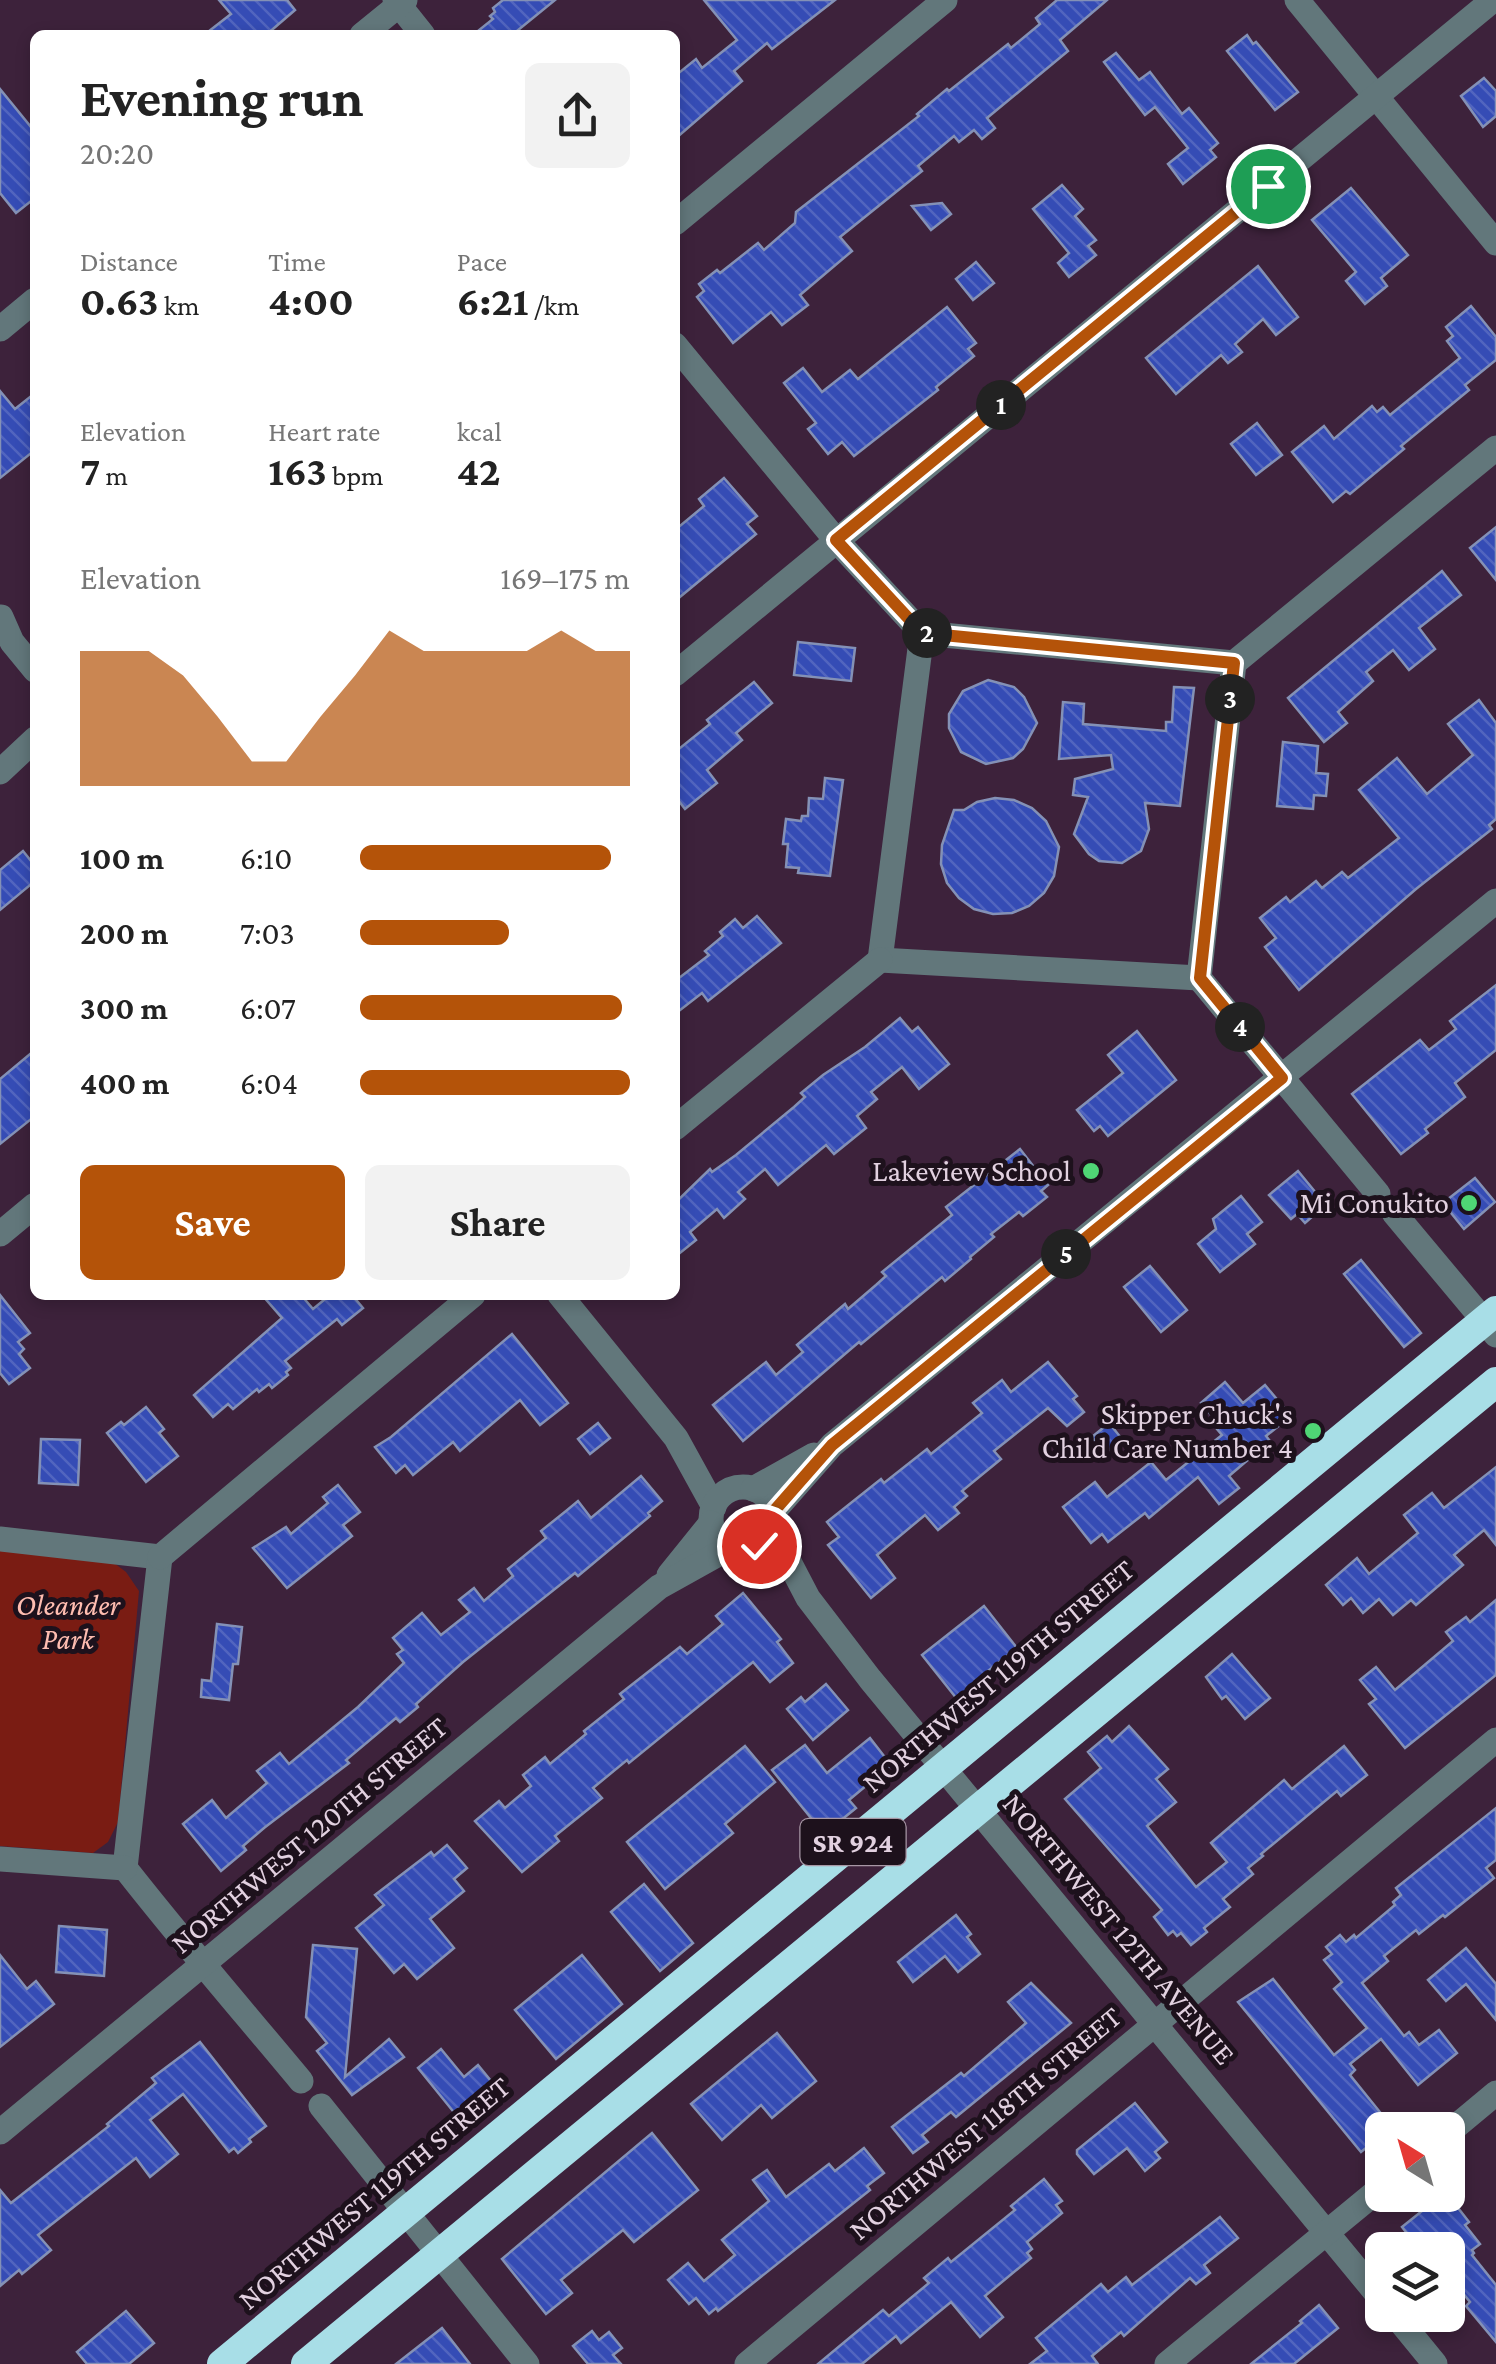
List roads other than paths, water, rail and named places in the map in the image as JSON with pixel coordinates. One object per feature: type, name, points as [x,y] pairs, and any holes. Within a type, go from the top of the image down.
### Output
[{"type":"highway","name":"NORTHWEST 119TH STREET","points":[[222,2364],[943,1766],[1492,1322]]},
{"type":"highway","name":"SR 924","points":[[306,2364],[1496,1382]]},
{"type":"street","points":[[680,219],[946,0]]},
{"type":"street","points":[[1297,0],[1496,243]]},
{"type":"street","points":[[680,670],[1493,0]]},
{"type":"street","points":[[368,30],[400,2],[420,30]]},
{"type":"street","points":[[0,329],[30,304]]},
{"type":"street","points":[[680,350],[836,540],[922,633],[1234,663]]},
{"type":"street","points":[[1492,1322],[1386,1203],[1200,978],[1234,663],[1496,448]]},
{"type":"street","points":[[1,616],[30,642]]},
{"type":"street","points":[[1,616],[12,642],[30,664]]},
{"type":"street","points":[[880,960],[922,633]]},
{"type":"street","points":[[0,772],[30,745]]},
{"type":"street","points":[[0,786],[30,765]]},
{"type":"street","points":[[712,1515],[723,1494],[745,1489],[832,1445],[1496,901]]},
{"type":"street","points":[[680,1124],[880,960],[1200,978]]},
{"type":"street","points":[[0,1234],[30,1209]]},
{"type":"street","points":[[301,2081],[202,1966],[125,1868],[160,1557],[466,1300]]},
{"type":"street","points":[[564,1300],[676,1438],[712,1515],[720,1542],[739,1549],[767,1540],[773,1521],[832,1445]]},
{"type":"street","points":[[676,1438],[745,1489],[762,1494],[773,1521]]},
{"type":"street","name":"NORTHWEST 120TH STREET","points":[[660,1587],[712,1515]]},
{"type":"street","name":"NORTHWEST 12TH AVENUE","points":[[773,1521],[808,1598],[1365,2279]]},
{"type":"street","points":[[0,1539],[160,1557]]},
{"type":"street","name":"NORTHWEST 12TH AVENUE","points":[[739,1549],[808,1598]]},
{"type":"street","name":"NORTHWEST 120TH STREET","points":[[0,2132],[660,1587],[739,1549]]},
{"type":"street","name":"NORTHWEST 118TH STREET","points":[[746,2364],[1496,1740]]},
{"type":"street","points":[[0,1859],[125,1868]]},
{"type":"street","points":[[1465,2118],[1496,2092]]},
{"type":"street","points":[[321,2106],[527,2364]]},
{"type":"street","points":[[1167,2364],[1365,2201]]},
{"type":"street","points":[[1408,2332],[1435,2364]]},
{"type":"place","name":"Lakeview School","points":[[1091,1171]]},
{"type":"place","name":"Mi Conukito","points":[[1469,1203]]},
{"type":"place","name":"Skipper Chuck's Child Care Number 4","points":[[1313,1431]]},
{"type":"park label","name":"Oleander Park","points":[[68,1622]]}]
